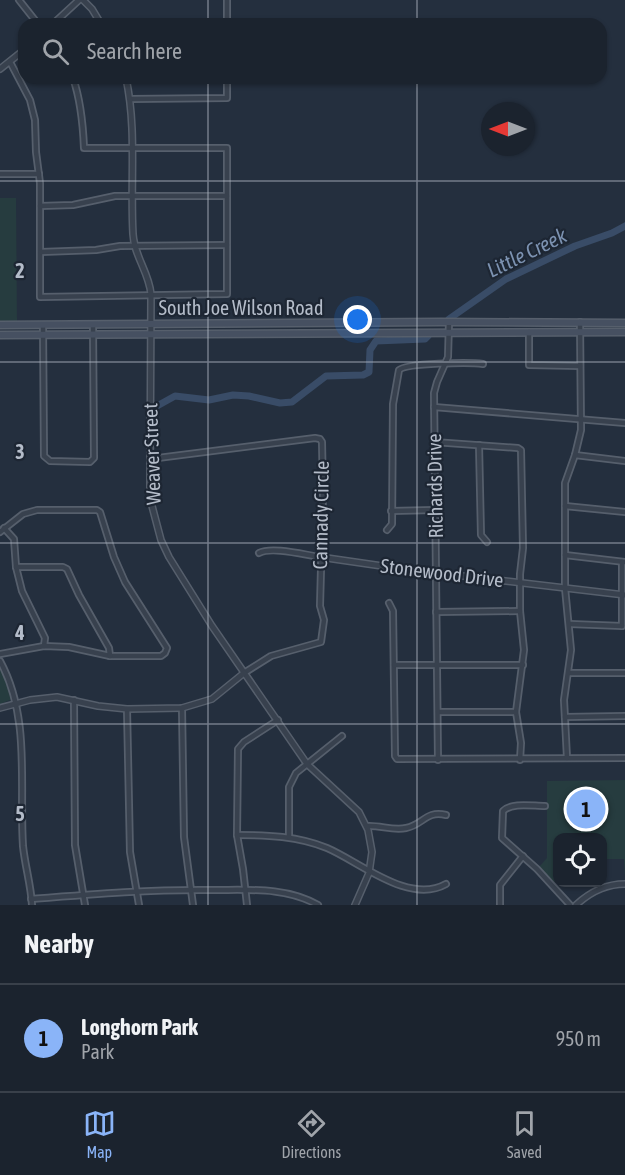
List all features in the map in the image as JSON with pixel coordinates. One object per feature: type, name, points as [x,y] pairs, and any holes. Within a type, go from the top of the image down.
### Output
[{"type":"main road","name":"South Joe Wilson Road","points":[[0,324],[580,322],[625,324]]},
{"type":"main road","name":"South Joe Wilson Road","points":[[0,335],[625,332]]},
{"type":"street","points":[[19,0],[33,18]]},
{"type":"street","points":[[59,18],[81,0],[92,9],[97,18]]},
{"type":"street","points":[[227,0],[227,18]]},
{"type":"street","points":[[0,69],[18,55]]},
{"type":"street","points":[[10,62],[18,77]]},
{"type":"street","points":[[22,84],[30,100],[35,120],[40,206],[40,297],[227,294],[227,148],[84,148],[79,95],[75,84]]},
{"type":"street","name":"Weaver Street","points":[[127,84],[131,99],[133,147],[134,246],[150,283],[152,294],[150,459],[152,506],[161,540],[173,564],[244,673],[307,764],[348,800],[359,812],[367,826],[372,852],[369,873],[356,905]]},
{"type":"street","points":[[131,99],[227,98],[227,84]]},
{"type":"street","points":[[0,174],[39,174]]},
{"type":"street","points":[[40,206],[73,205],[115,196],[133,195],[227,196]]},
{"type":"street","points":[[41,252],[134,246],[227,245]]},
{"type":"street","name":"Richards Drive","points":[[438,760],[434,407],[437,382],[449,350],[449,322]]},
{"type":"street","points":[[567,758],[564,700],[571,650],[565,588],[564,506],[565,483],[581,430],[580,322]]},
{"type":"street","points":[[43,325],[44,456],[50,461],[90,462],[94,458],[93,325]]},
{"type":"street","points":[[529,332],[529,365],[580,366]]},
{"type":"street","points":[[387,530],[392,524],[393,404],[399,370],[404,366],[446,363],[483,364]]},
{"type":"street","points":[[434,407],[625,423]]},
{"type":"street","name":"Cannady Circle","points":[[150,459],[309,438],[320,439],[323,492],[320,606],[324,621],[321,642],[272,656],[244,673]]},
{"type":"street","points":[[434,442],[519,448],[521,450],[524,548],[520,611],[524,641],[516,712],[521,743],[520,760]]},
{"type":"street","points":[[479,445],[481,535],[487,542]]},
{"type":"street","points":[[575,454],[625,461]]},
{"type":"street","points":[[564,506],[625,512]]},
{"type":"street","points":[[0,654],[44,646],[69,647],[110,656],[161,656],[165,653],[166,645],[125,582],[114,558],[101,513],[97,510],[37,510],[23,514],[2,530],[14,539],[16,567],[22,591],[45,639],[44,646]]},
{"type":"street","points":[[391,511],[435,510]]},
{"type":"street","name":"Stonewood Drive","points":[[259,553],[273,551],[624,595]]},
{"type":"street","points":[[565,555],[623,562],[623,626],[570,624]]},
{"type":"street","points":[[16,567],[63,567],[67,569],[79,596],[109,648],[110,656]]},
{"type":"street","points":[[389,603],[393,611],[395,756],[402,760],[625,758]]},
{"type":"street","points":[[436,612],[520,611]]},
{"type":"street","points":[[0,662],[6,672],[17,704],[21,750],[23,845],[31,902],[138,890],[266,890],[310,899],[318,905]]},
{"type":"street","points":[[394,665],[523,665]]},
{"type":"street","points":[[0,708],[30,700],[57,698],[127,709],[182,708],[212,699],[244,673]]},
{"type":"street","points":[[569,673],[625,673]]},
{"type":"street","points":[[74,700],[75,845],[85,905]]},
{"type":"street","points":[[182,708],[184,837],[193,905]]},
{"type":"street","points":[[127,709],[130,852],[139,905]]},
{"type":"street","points":[[438,712],[516,712]]},
{"type":"street","points":[[565,717],[625,716]]},
{"type":"street","points":[[247,905],[237,835],[238,749],[244,742],[278,720]]},
{"type":"street","points":[[289,837],[289,787],[296,773],[342,736]]},
{"type":"street","points":[[545,806],[511,806],[502,811],[502,838],[537,869],[570,905]]},
{"type":"street","points":[[367,826],[405,829],[430,815],[437,813],[446,816]]},
{"type":"street","points":[[237,835],[289,837],[326,848],[347,858],[392,886],[410,892],[425,893],[438,890],[446,884]]},
{"type":"street","points":[[500,905],[500,885],[522,856]]},
{"type":"street","points":[[576,905],[590,893],[602,888],[625,884]]},
{"type":"street","points":[[300,897],[300,905]]},
{"type":"green space","points":[[0,198],[16,198],[17,321],[0,321]]},
{"type":"green space","points":[[0,667],[12,697],[0,704]]},
{"type":"green space","points":[[625,780],[625,877],[624,859],[607,859],[607,833],[553,833],[553,881],[539,867],[547,858],[547,781]]},
{"type":"waterway","name":"Little Creek","points":[[449,319],[506,279],[575,246],[625,226]]},
{"type":"waterway","name":"Little Creek","points":[[157,406],[175,396],[209,400],[233,395],[280,403],[292,402],[326,376],[363,375],[369,372],[370,350],[376,341],[425,339],[428,336]]},
{"type":"place","name":"Longhorn Park","points":[[586,809]]}]
